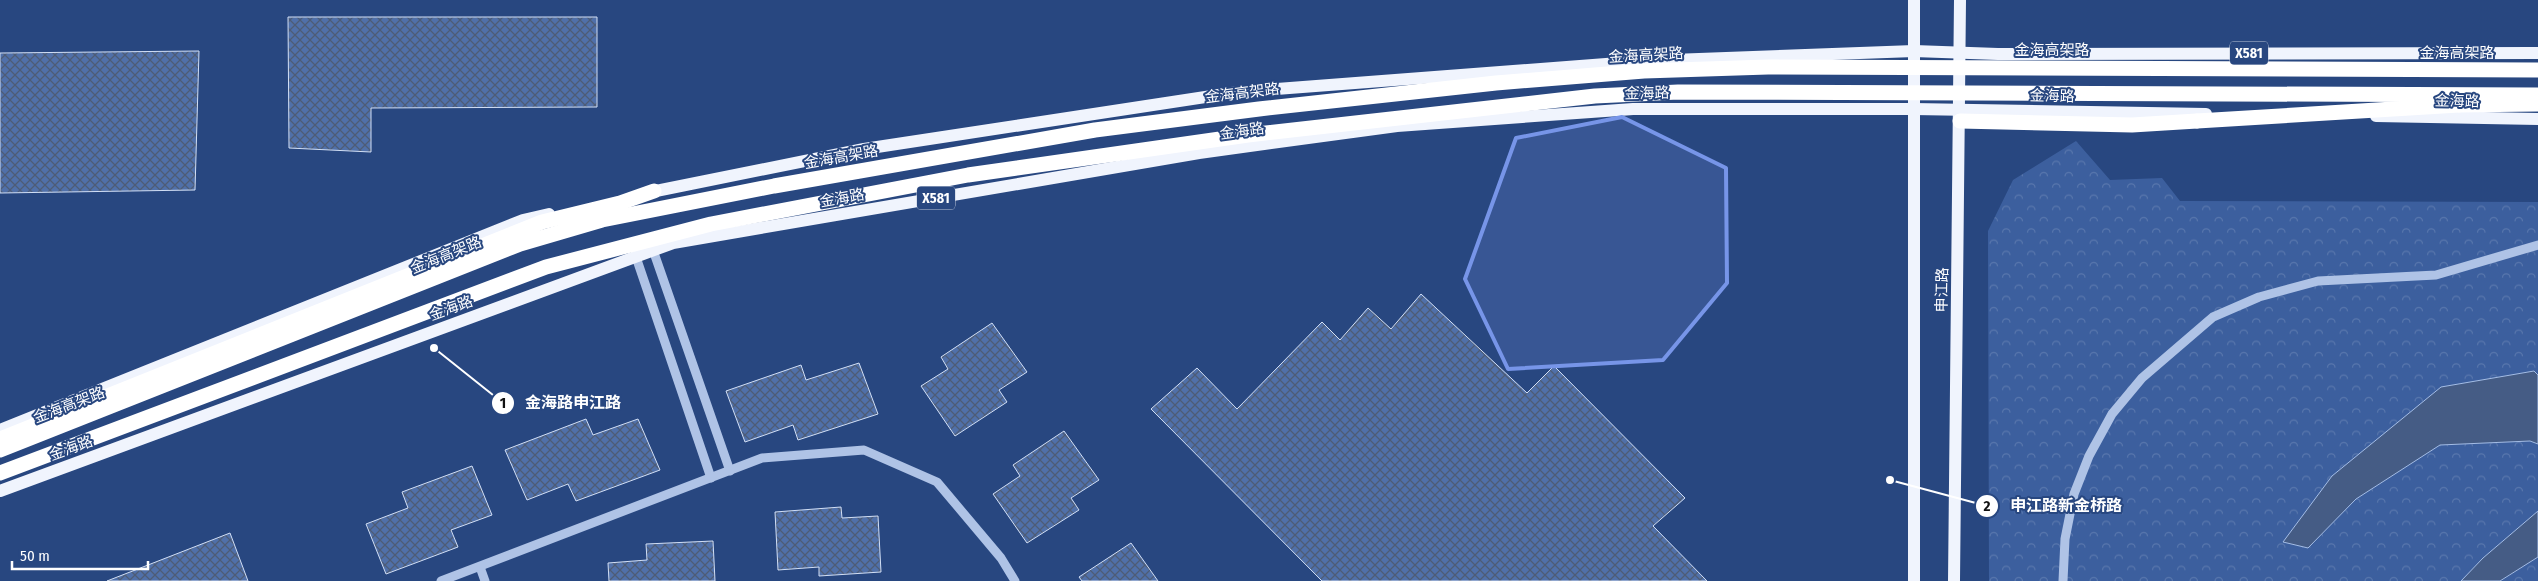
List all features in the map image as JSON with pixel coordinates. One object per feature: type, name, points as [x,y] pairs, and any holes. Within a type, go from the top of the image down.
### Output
[{"type":"highway","name":"金海高架路","points":[[0,450],[538,238],[602,220],[774,186],[1095,130],[1259,108],[1496,83],[1644,71],[1768,67],[2538,70]]},
{"type":"highway","points":[[0,473],[546,267],[711,224],[968,175],[1248,135],[1595,96],[1678,92],[2538,95]]},
{"type":"highway","points":[[1960,116],[2132,125],[2459,105],[2538,104]]},
{"type":"highway","points":[[0,439],[542,222],[636,199],[654,191]]},
{"type":"main road","name":"申江路","points":[[1914,0],[1914,581]]},
{"type":"main road","name":"申江路","points":[[1954,581],[1960,0]]},
{"type":"main road","name":"金海路","points":[[0,430],[523,220],[654,191],[864,149],[1238,92],[1645,61],[1914,51],[1998,54],[2538,53]]},
{"type":"main road","name":"金海路","points":[[0,491],[673,243],[1189,155],[1397,126],[1633,109],[1913,109],[1960,116],[2538,118]]},
{"type":"lane","points":[[2063,581],[2065,539],[2074,494],[2089,456],[2112,414],[2142,378],[2213,317],[2259,297],[2318,281],[2436,275],[2538,245]]},
{"type":"lane","points":[[653,250],[730,470]]},
{"type":"lane","points":[[636,257],[711,478]]},
{"type":"lane","points":[[441,581],[762,458],[864,450],[937,482],[1001,558],[1015,581]]},
{"type":"lane","points":[[480,567],[485,581]]},
{"type":"highlighted area","points":[[1622,117],[1726,168],[1727,283],[1663,360],[1508,369],[1465,279],[1516,138]]},
{"type":"green space","points":[[2076,141],[2110,180],[2162,178],[2180,201],[2538,202],[2538,375],[2534,371],[2441,387],[2308,548],[2356,499],[2440,445],[2530,441],[2538,444],[2538,511],[2483,558],[2461,581],[1989,581],[1988,231],[2013,180]]},
{"type":"green space","points":[[2538,557],[2538,581],[2501,581]]},
{"type":"shaded area","points":[[2534,371],[2538,375],[2538,444],[2530,441],[2440,445],[2356,499],[2308,548],[2283,542],[2332,476],[2441,387]]},
{"type":"shaded area","points":[[2538,511],[2538,557],[2500,581],[2461,581],[2483,558]]},
{"type":"building","points":[[288,17],[597,17],[597,107],[371,108],[371,152],[289,148]]},
{"type":"building","points":[[199,51],[195,190],[0,193],[0,53]]},
{"type":"building","points":[[1421,294],[1527,393],[1554,366],[1685,498],[1653,526],[1707,581],[1322,581],[1151,409],[1197,368],[1237,409],[1322,322],[1340,340],[1368,308],[1391,329]]},
{"type":"building","points":[[992,323],[1027,372],[999,390],[1007,402],[955,436],[921,386],[948,369],[941,357]]},
{"type":"building","points":[[859,363],[878,414],[798,440],[793,425],[745,442],[726,391],[801,365],[806,380]]},
{"type":"building","points":[[586,419],[593,435],[638,419],[660,470],[576,501],[568,484],[527,500],[505,450]]},
{"type":"building","points":[[1064,431],[1099,480],[1071,498],[1079,510],[1027,543],[993,494],[1020,476],[1013,465]]},
{"type":"building","points":[[472,466],[492,515],[451,530],[458,547],[386,574],[366,524],[408,508],[402,492]]},
{"type":"building","points":[[841,507],[842,518],[878,516],[881,572],[819,576],[819,567],[778,570],[775,512]]},
{"type":"building","points":[[230,533],[248,581],[107,581]]},
{"type":"building","points":[[713,541],[715,581],[609,581],[608,563],[647,560],[646,544]]},
{"type":"building","points":[[1131,543],[1158,581],[1082,581],[1079,577]]},
{"type":"place","name":"金海路申江路","points":[[434,348]]},
{"type":"place","name":"申江路新金桥路","points":[[1890,480]]}]
